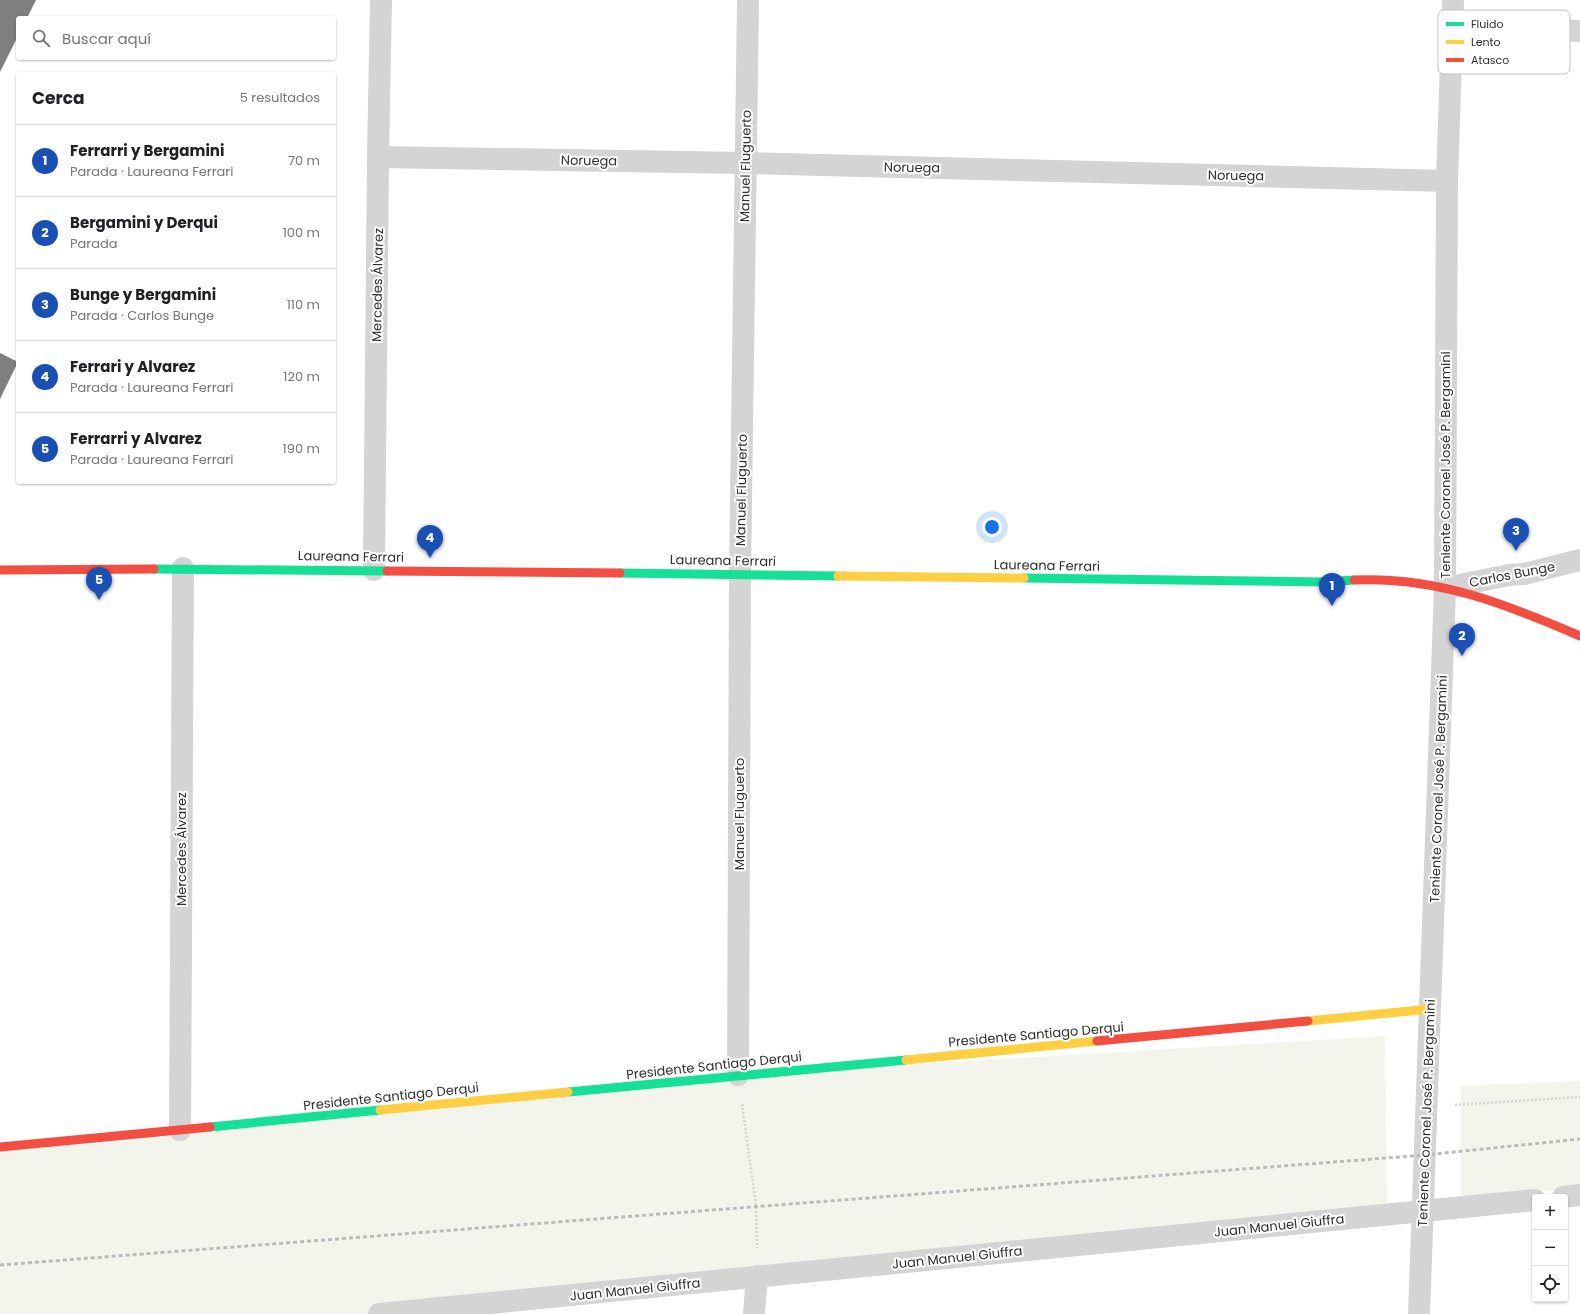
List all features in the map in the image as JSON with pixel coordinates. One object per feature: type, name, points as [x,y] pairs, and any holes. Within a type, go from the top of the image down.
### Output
[{"type":"street","name":"Mercedes Álvarez","points":[[374,570],[381,0]]},
{"type":"street","name":"Manuel Fluguerto","points":[[738,1075],[740,574],[748,0]]},
{"type":"street","name":"Teniente Coronel José P. Bergamini","points":[[1453,0],[1453,10]]},
{"type":"street","points":[[1570,31],[1580,31]]},
{"type":"street","name":"Teniente Coronel José P. Bergamini","points":[[1419,1314],[1445,588],[1447,181],[1450,74]]},
{"type":"street","name":"Noruega","points":[[378,157],[745,163],[1447,181]]},
{"type":"street","name":"Carlos Bunge","points":[[1445,588],[1508,575],[1524,574],[1580,560]]},
{"type":"street","name":"Mercedes Álvarez","points":[[180,1130],[183,568]]},
{"type":"street","name":"Laureana Ferrari","points":[[0,570],[183,568],[1326,582],[1399,580],[1445,588]]},
{"type":"street","points":[[1445,588],[1492,600],[1580,636]]},
{"type":"street","name":"Presidente Santiago Derqui","points":[[0,1147],[738,1075],[1430,1010]]},
{"type":"street","points":[[1568,1196],[1580,1195]]},
{"type":"street","name":"Juan Manuel Giuffra","points":[[379,1314],[1532,1200]]},
{"type":"street","points":[[754,1314],[757,1276]]},
{"type":"path","points":[[738,1075],[756,1206],[757,1276]]},
{"type":"path","points":[[1426,1107],[1580,1097]]},
{"type":"shaded area","points":[[1385,1036],[1387,1203],[757,1276],[379,1314],[0,1314],[0,1147],[738,1075]]},
{"type":"shaded area","points":[[1580,1081],[1580,1188],[1461,1198],[1461,1086]]},
{"type":"building","points":[[0,0],[36,0],[28,16],[16,16],[16,40],[0,72]]},
{"type":"building","points":[[0,353],[16,361],[16,366],[0,399]]},
{"type":"railway","points":[[0,1265],[1425,1155],[1580,1139]]},
{"type":"traffic: fast","points":[[154,569],[387,571]]},
{"type":"traffic: fast","points":[[620,573],[838,576]]},
{"type":"traffic: fast","points":[[1024,578],[1325,582],[1354,580]]},
{"type":"traffic: fast","points":[[568,1092],[906,1060]]},
{"type":"traffic: fast","points":[[210,1127],[380,1110]]},
{"type":"traffic: slow","points":[[838,576],[1024,578]]},
{"type":"traffic: slow","points":[[1308,1021],[1430,1009]]},
{"type":"traffic: slow","points":[[906,1060],[1097,1041]]},
{"type":"traffic: slow","points":[[380,1110],[568,1092]]},
{"type":"traffic: jam","points":[[0,570],[154,569]]},
{"type":"traffic: jam","points":[[387,571],[620,573]]},
{"type":"traffic: jam","points":[[1354,580],[1384,580],[1414,583],[1470,594],[1525,613],[1580,636]]},
{"type":"traffic: jam","points":[[1097,1041],[1308,1021]]},
{"type":"traffic: jam","points":[[0,1147],[210,1127]]},
{"type":"place","name":"Bunge y Bergamini","points":[[1516,551]]},
{"type":"place","name":"Ferrari y Alvarez","points":[[430,558]]},
{"type":"place","name":"Ferrarri y Alvarez","points":[[99,600]]},
{"type":"place","name":"Ferrarri y Bergamini","points":[[1332,606]]},
{"type":"place","name":"Bergamini y Derqui","points":[[1462,656]]}]
